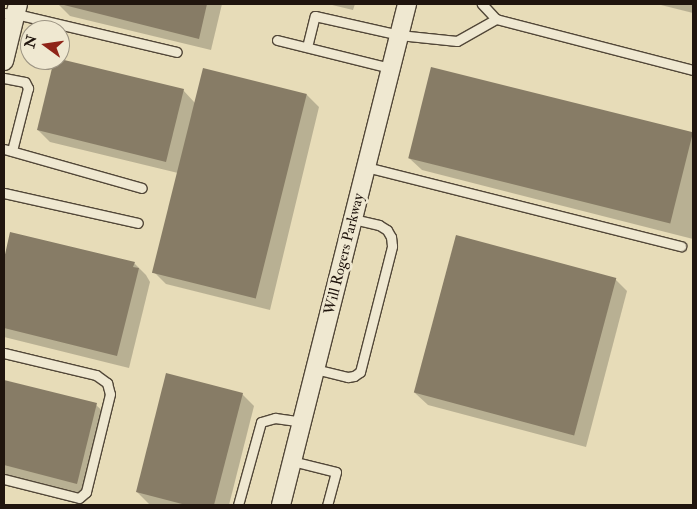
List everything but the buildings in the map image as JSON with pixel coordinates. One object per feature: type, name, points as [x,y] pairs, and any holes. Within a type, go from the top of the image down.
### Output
[{"type":"street","name":"Will Rogers Parkway","points":[[281,505],[407,4]]},
{"type":"street","points":[[4,62],[13,10]]},
{"type":"lane","points":[[482,4],[496,19],[693,70]]},
{"type":"lane","points":[[13,10],[177,52]]},
{"type":"lane","points":[[307,48],[315,16],[399,35],[457,41],[496,19]]},
{"type":"lane","points":[[277,40],[390,68]]},
{"type":"lane","points":[[4,78],[25,82],[28,88],[8,150],[142,188]]},
{"type":"lane","points":[[366,167],[681,246]]},
{"type":"lane","points":[[4,193],[138,223]]},
{"type":"lane","points":[[315,369],[348,378],[360,372],[392,246],[391,237],[387,230],[379,225],[353,219]]},
{"type":"lane","points":[[4,353],[96,375],[107,383],[110,394],[86,492],[78,502],[4,479]]},
{"type":"lane","points":[[238,505],[260,422],[274,418],[302,422]]},
{"type":"lane","points":[[292,462],[336,472],[327,505]]}]
